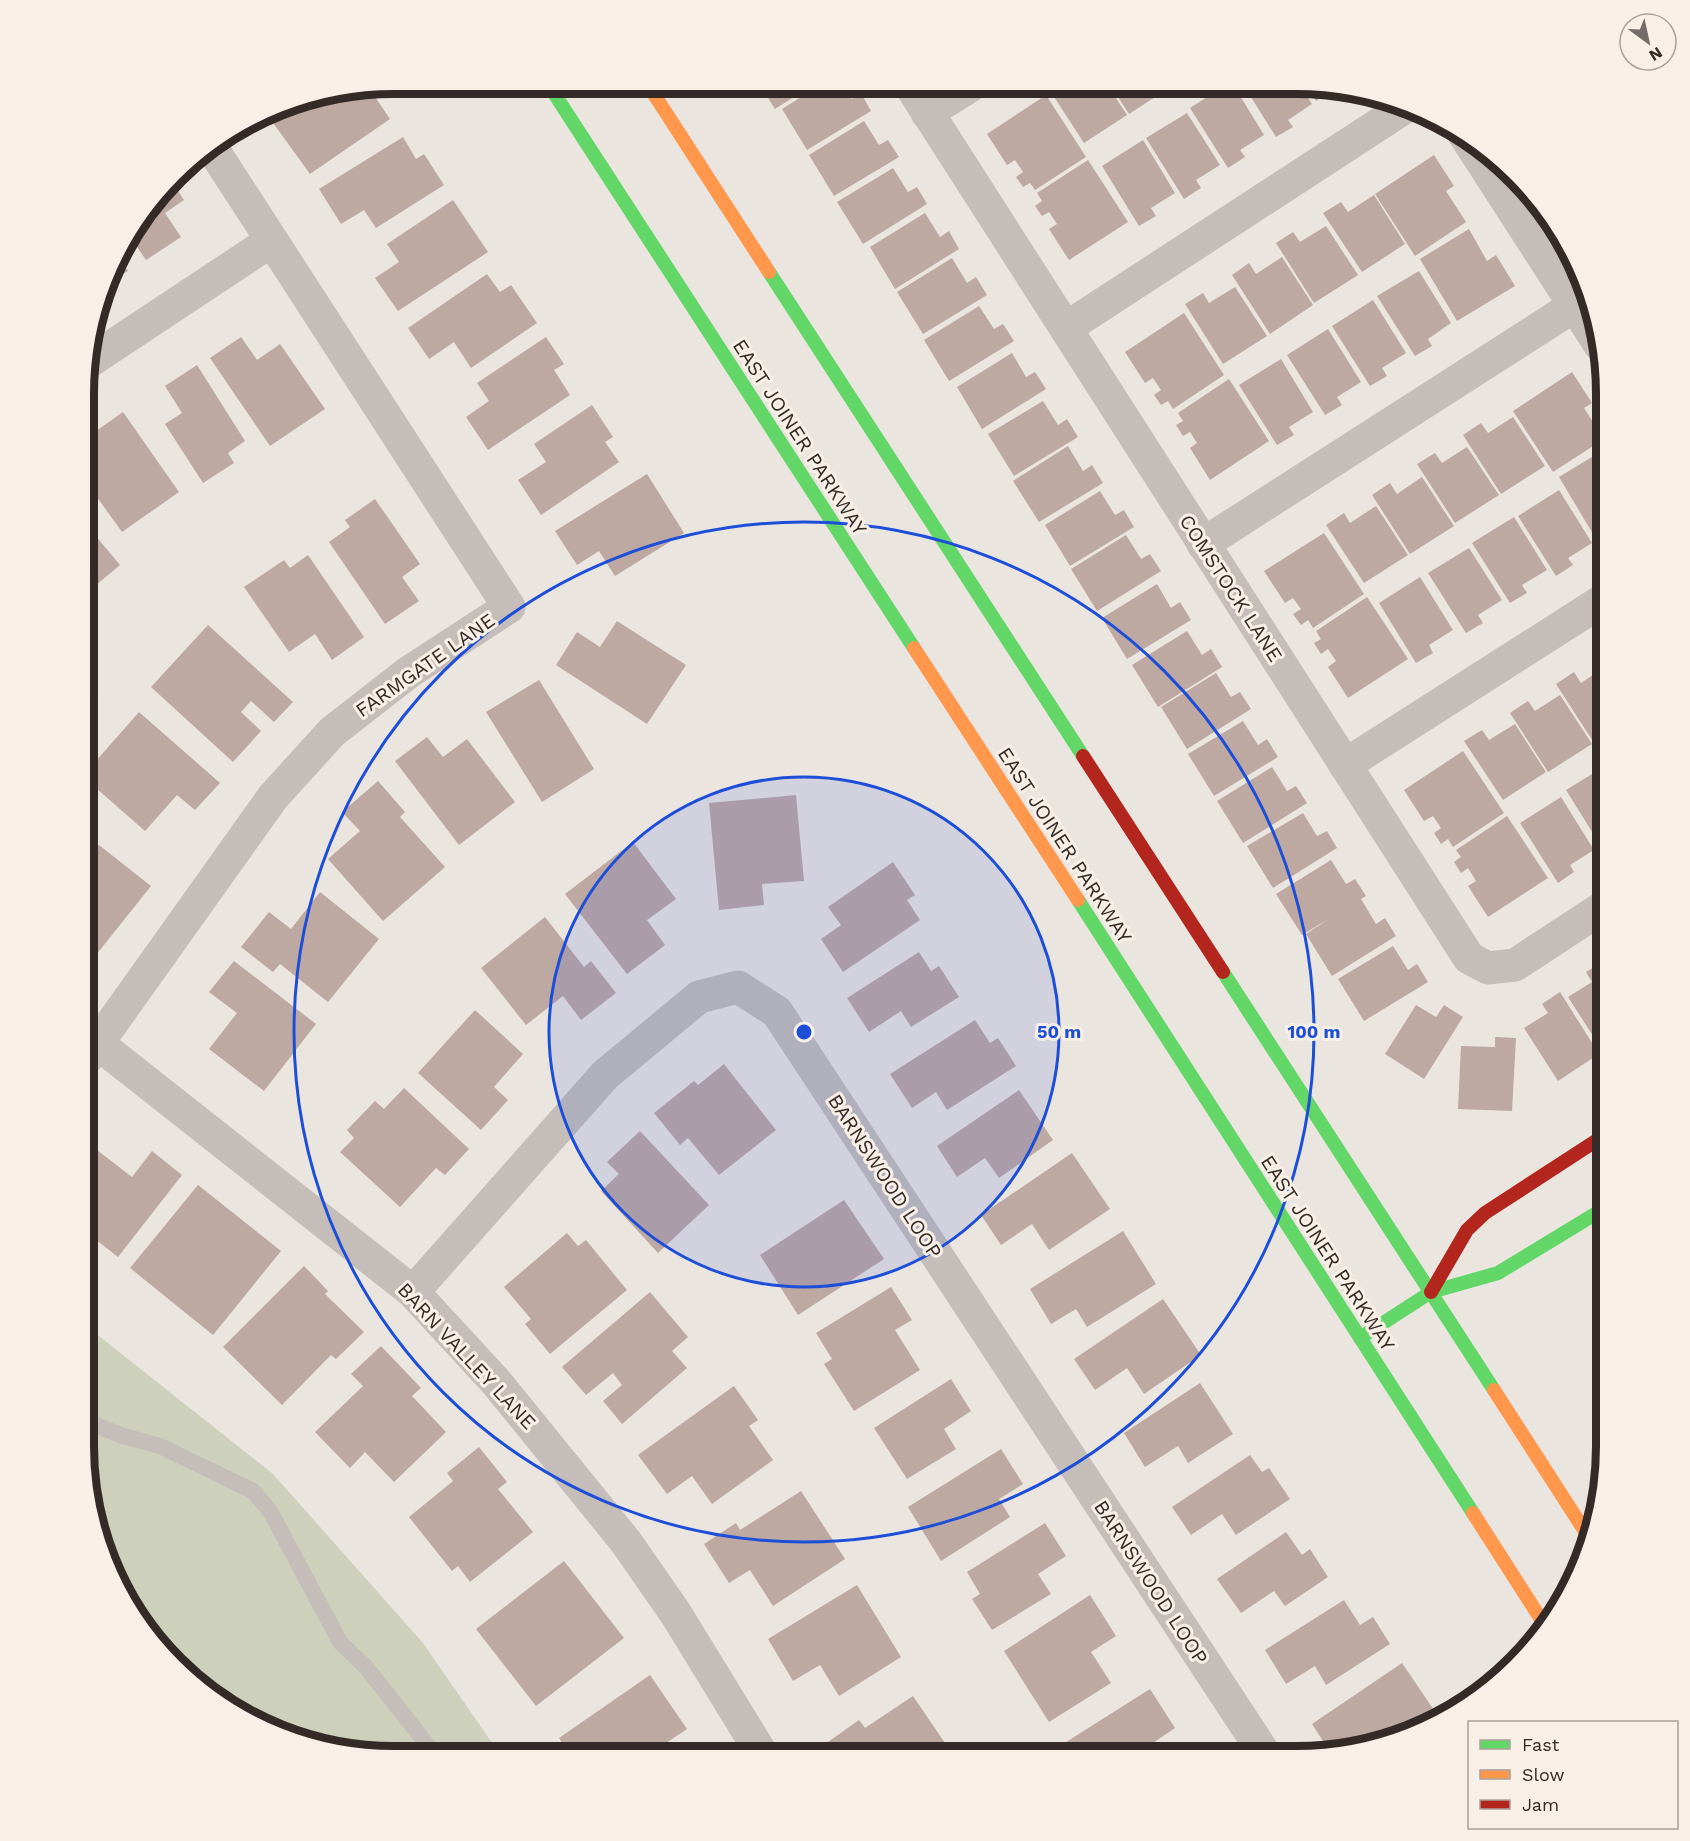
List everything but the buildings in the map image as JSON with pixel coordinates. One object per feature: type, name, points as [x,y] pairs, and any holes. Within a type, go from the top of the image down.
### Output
[{"type":"main road","name":"EAST JOINER PARKWAY","points":[[554,94],[1313,1262],[1541,1619]]},
{"type":"main road","points":[[654,94],[1584,1529]]},
{"type":"main road","points":[[1431,1292],[1467,1230],[1485,1213],[1596,1142]]},
{"type":"main road","points":[[1360,1338],[1431,1292],[1498,1273],[1596,1213]]},
{"type":"street","name":"COMSTOCK LANE","points":[[914,94],[1469,958],[1488,968],[1515,965],[1596,912]]},
{"type":"street","points":[[927,113],[957,94]]},
{"type":"street","points":[[1066,328],[1398,112]]},
{"type":"street","name":"FARMGATE LANE","points":[[94,1040],[273,797],[332,732],[409,672],[509,607],[216,154]]},
{"type":"street","points":[[1478,157],[1588,327]]},
{"type":"street","points":[[97,357],[272,241]]},
{"type":"street","points":[[1203,544],[1574,306]]},
{"type":"street","points":[[1345,765],[1596,605]]},
{"type":"street","name":"BARNSWOOD LOOP","points":[[413,1292],[605,1075],[699,997],[738,987],[777,1012],[1259,1746]]},
{"type":"street","name":"BARN VALLEY LANE","points":[[94,1048],[413,1292],[496,1382],[626,1542],[676,1614],[757,1746]]},
{"type":"lane","points":[[94,1425],[123,1436],[160,1446],[253,1491],[270,1511],[340,1642],[366,1667],[428,1746]]},
{"type":"green space","points":[[94,1332],[273,1474],[423,1643],[494,1746],[375,1746],[336,1741],[298,1731],[262,1716],[228,1696],[182,1659],[145,1613],[125,1579],[110,1543],[100,1505],[95,1466]]},
{"type":"traffic: fast","points":[[554,94],[914,648]]},
{"type":"traffic: fast","points":[[769,272],[1083,756]]},
{"type":"traffic: fast","points":[[1078,900],[1473,1513]]},
{"type":"traffic: fast","points":[[1223,972],[1494,1390]]},
{"type":"traffic: fast","points":[[1360,1338],[1431,1292],[1498,1273],[1596,1213]]},
{"type":"traffic: slow","points":[[654,94],[769,272]]},
{"type":"traffic: slow","points":[[914,648],[1078,900]]},
{"type":"traffic: slow","points":[[1494,1390],[1584,1529]]},
{"type":"traffic: slow","points":[[1473,1513],[1541,1619]]},
{"type":"traffic: jam","points":[[1083,756],[1223,972]]},
{"type":"traffic: jam","points":[[1431,1292],[1467,1230],[1485,1213],[1596,1141]]}]
